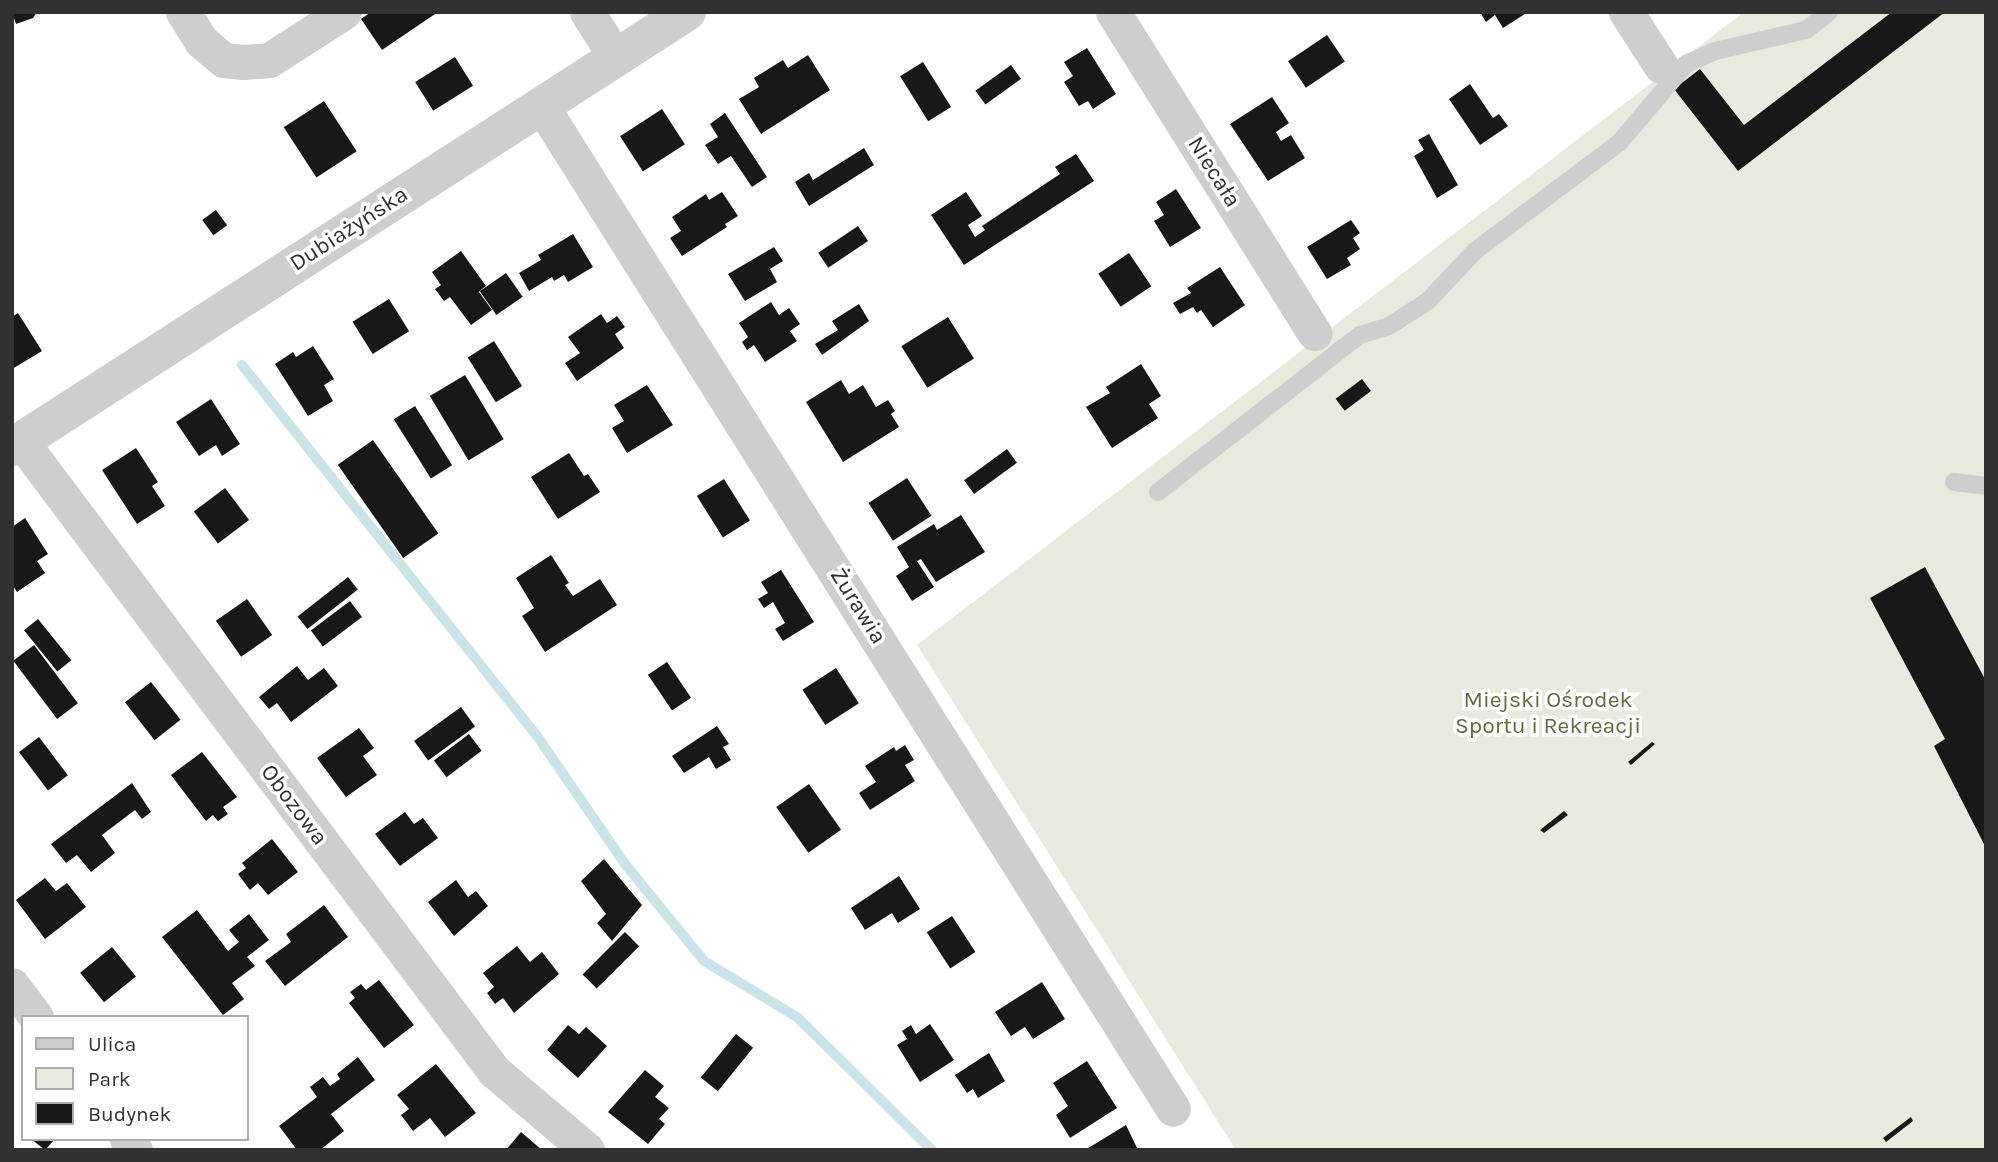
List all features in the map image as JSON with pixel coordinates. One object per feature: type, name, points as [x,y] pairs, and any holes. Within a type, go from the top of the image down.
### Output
[{"type":"street","points":[[183,12],[201,41],[224,60],[243,62],[268,60],[344,12]]},
{"type":"street","points":[[587,12],[616,58]]},
{"type":"street","name":"Dubiażyńska","points":[[17,444],[687,12]]},
{"type":"street","name":"Niecała","points":[[1113,12],[1314,333]]},
{"type":"street","points":[[1626,12],[1661,66]]},
{"type":"street","name":"Żurawia","points":[[541,105],[1174,1109]]},
{"type":"street","name":"Obozowa","points":[[17,444],[494,1071],[587,1150]]},
{"type":"street","points":[[12,985],[34,1015]]},
{"type":"lane","points":[[1158,492],[1360,335],[1389,326],[1428,301],[1475,251],[1619,143],[1686,64],[1715,51],[1806,30],[1829,12]]},
{"type":"lane","points":[[1954,482],[1986,485]]},
{"type":"green space","name":"Miejski Ośrodek Sportu i Rekreacji","points":[[1744,12],[1986,12],[1986,1150],[1236,1150],[917,645]]},
{"type":"building","points":[[12,12],[37,12],[33,18],[16,24]]},
{"type":"building","points":[[371,12],[438,12],[382,50],[361,19]]},
{"type":"building","points":[[1480,12],[1528,12],[1503,28],[1495,15],[1486,22]]},
{"type":"building","points":[[1892,12],[1945,12],[1738,171],[1674,89],[1700,69],[1744,125]]},
{"type":"building","points":[[1327,35],[1345,62],[1306,88],[1288,61]]},
{"type":"building","points":[[1087,48],[1116,94],[1093,109],[1088,101],[1079,106],[1064,82],[1073,76],[1064,62]]},
{"type":"building","points":[[808,55],[830,90],[761,134],[739,99],[759,87],[754,78],[783,60],[788,68]]},
{"type":"building","points":[[455,57],[473,86],[433,111],[415,82]]},
{"type":"building","points":[[923,62],[951,107],[928,121],[900,76]]},
{"type":"building","points":[[1011,65],[1021,79],[985,105],[975,91]]},
{"type":"building","points":[[1470,84],[1493,118],[1499,114],[1508,126],[1480,145],[1449,99]]},
{"type":"building","points":[[1272,97],[1289,123],[1276,132],[1281,141],[1291,135],[1305,158],[1268,181],[1230,124]]},
{"type":"building","points":[[324,101],[357,151],[316,177],[284,127]]},
{"type":"building","points":[[662,109],[685,144],[643,171],[620,136]]},
{"type":"building","points":[[725,113],[767,177],[752,187],[731,156],[718,164],[705,145],[718,137],[710,124]]},
{"type":"building","points":[[1429,134],[1458,185],[1437,198],[1414,156],[1424,150],[1418,140]]},
{"type":"building","points":[[864,148],[874,165],[809,206],[795,182],[809,173],[813,180]]},
{"type":"building","points":[[1076,154],[1094,181],[964,265],[931,215],[966,192],[982,216],[968,225],[975,237],[985,230],[982,226],[1060,174],[1055,167]]},
{"type":"building","points":[[1176,189],[1201,228],[1170,247],[1154,221],[1164,215],[1156,202]]},
{"type":"building","points":[[722,192],[738,216],[725,224],[727,227],[682,256],[670,238],[681,231],[672,217],[706,194],[709,200]]},
{"type":"building","points":[[216,210],[227,225],[213,235],[202,220]]},
{"type":"building","points":[[1351,220],[1360,233],[1353,238],[1360,249],[1347,258],[1351,265],[1327,279],[1307,247]]},
{"type":"building","points":[[858,226],[868,241],[828,268],[818,253]]},
{"type":"building","points":[[573,234],[593,267],[568,282],[564,275],[554,281],[552,277],[529,291],[519,273],[541,260],[538,255]]},
{"type":"building","points":[[774,247],[783,261],[770,269],[777,282],[745,301],[728,274]]},
{"type":"building","points":[[461,251],[486,286],[476,294],[479,292],[492,310],[471,325],[450,297],[444,301],[435,289],[441,285],[432,272]]},
{"type":"building","points":[[1129,253],[1151,286],[1121,307],[1098,274]]},
{"type":"building","points":[[1220,267],[1245,305],[1213,327],[1201,310],[1197,313],[1193,307],[1180,314],[1173,303],[1191,293],[1187,288]]},
{"type":"building","points":[[506,273],[523,297],[496,315],[480,291]]},
{"type":"building","points":[[389,299],[409,331],[373,354],[353,322]]},
{"type":"building","points":[[771,302],[779,315],[789,308],[800,324],[790,331],[797,341],[765,362],[754,345],[747,350],[742,342],[748,337],[739,323]]},
{"type":"building","points":[[859,304],[869,321],[822,355],[815,344],[838,330],[832,321]]},
{"type":"building","points":[[18,313],[42,351],[12,369],[12,317]]},
{"type":"building","points":[[601,314],[607,323],[617,316],[625,327],[615,334],[624,348],[577,381],[565,363],[580,353],[568,337]]},
{"type":"building","points":[[948,317],[974,359],[927,388],[901,346]]},
{"type":"building","points":[[494,341],[522,386],[496,402],[468,357]]},
{"type":"building","points":[[313,346],[334,379],[324,385],[333,401],[308,416],[275,364],[293,352],[296,357]]},
{"type":"building","points":[[1141,364],[1161,396],[1149,404],[1158,418],[1112,448],[1086,407],[1110,393],[1106,387]]},
{"type":"building","points":[[465,375],[504,439],[468,460],[430,396]]},
{"type":"building","points":[[1362,379],[1371,391],[1345,411],[1336,399]]},
{"type":"building","points":[[841,380],[849,394],[863,385],[876,407],[888,400],[895,411],[891,414],[899,427],[843,462],[806,402]]},
{"type":"building","points":[[647,385],[673,425],[627,453],[612,428],[624,421],[614,405]]},
{"type":"building","points":[[211,399],[240,444],[222,456],[216,445],[199,456],[176,422]]},
{"type":"building","points":[[415,406],[452,465],[431,479],[394,419]]},
{"type":"building","points":[[373,440],[438,533],[403,558],[338,465]]},
{"type":"building","points":[[136,448],[158,482],[152,486],[165,506],[137,524],[102,470]]},
{"type":"building","points":[[1007,449],[1017,463],[974,494],[964,480]]},
{"type":"building","points":[[569,453],[584,476],[588,474],[600,492],[558,519],[531,477]]},
{"type":"building","points":[[907,478],[932,516],[893,541],[868,503]]},
{"type":"building","points":[[724,479],[750,521],[723,538],[697,496]]},
{"type":"building","points":[[225,488],[249,520],[218,543],[194,511]]},
{"type":"building","points":[[961,515],[985,552],[936,582],[921,559],[917,561],[934,587],[912,601],[896,576],[909,567],[897,547],[934,524],[937,530]]},
{"type":"building","points":[[25,518],[48,554],[37,561],[45,573],[17,592],[12,584],[12,527]]},
{"type":"building","points":[[551,555],[569,583],[565,585],[573,596],[600,579],[617,605],[545,652],[522,616],[534,608],[516,578]]},
{"type":"building","points":[[1925,567],[1986,681],[1986,848],[1934,746],[1945,739],[1870,598]]},
{"type":"building","points":[[781,570],[814,622],[783,641],[775,629],[785,623],[773,602],[764,608],[758,599],[768,593],[761,582]]},
{"type":"building","points":[[348,577],[358,590],[307,629],[298,616]]},
{"type":"building","points":[[247,599],[272,635],[241,657],[216,621]]},
{"type":"building","points":[[350,601],[362,617],[323,646],[311,630]]},
{"type":"building","points":[[38,619],[71,660],[57,672],[24,630]]},
{"type":"building","points":[[34,645],[78,703],[57,719],[13,661]]},
{"type":"building","points":[[667,662],[691,698],[672,711],[648,675]]},
{"type":"building","points":[[297,666],[308,680],[324,668],[338,686],[291,722],[277,703],[269,709],[259,697]]},
{"type":"building","points":[[836,668],[859,703],[825,725],[802,690]]},
{"type":"building","points":[[151,682],[181,720],[155,740],[125,702]]},
{"type":"building","points":[[461,707],[475,726],[428,761],[414,741]]},
{"type":"building","points":[[717,726],[729,744],[723,747],[731,760],[716,769],[709,757],[684,773],[672,756]]},
{"type":"building","points":[[359,728],[374,748],[363,756],[377,775],[346,797],[317,758]]},
{"type":"building","points":[[469,734],[482,751],[446,777],[434,760]]},
{"type":"building","points":[[39,737],[68,775],[48,790],[19,752]]},
{"type":"building","points":[[1652,742],[1655,744],[1631,765],[1628,762]]},
{"type":"building","points":[[905,745],[914,760],[905,765],[915,781],[870,810],[859,793],[876,782],[865,766],[894,747],[896,751]]},
{"type":"building","points":[[202,752],[237,797],[223,807],[228,814],[218,821],[213,815],[206,821],[171,775]]},
{"type":"building","points":[[132,783],[151,812],[142,819],[135,810],[102,835],[115,853],[91,872],[77,855],[66,863],[51,844]]},
{"type":"building","points":[[809,784],[841,830],[808,853],[776,807]]},
{"type":"building","points":[[1564,811],[1568,815],[1544,833],[1540,830]]},
{"type":"building","points":[[405,812],[414,824],[423,818],[438,838],[400,866],[375,834]]},
{"type":"building","points":[[272,839],[298,872],[268,895],[258,883],[250,890],[238,874],[246,868],[242,863]]},
{"type":"building","points":[[604,859],[642,905],[612,941],[597,923],[606,914],[581,881]]},
{"type":"building","points":[[899,876],[920,909],[898,923],[892,913],[865,930],[851,908]]},
{"type":"building","points":[[45,878],[56,891],[67,883],[86,907],[45,939],[16,900]]},
{"type":"building","points":[[456,880],[468,897],[476,891],[488,906],[454,936],[428,902]]},
{"type":"building","points":[[324,905],[348,937],[285,986],[265,961],[291,942],[286,934]]},
{"type":"building","points":[[197,910],[228,951],[239,942],[229,930],[249,914],[269,940],[247,957],[255,966],[232,983],[244,999],[223,1015],[162,937]]},
{"type":"building","points":[[952,916],[975,952],[950,968],[927,932]]},
{"type":"building","points":[[625,932],[639,946],[597,989],[583,974]]},
{"type":"building","points":[[517,946],[530,962],[542,952],[559,974],[514,1013],[503,998],[495,1004],[487,993],[494,987],[483,973]]},
{"type":"building","points":[[112,947],[136,977],[104,1002],[80,973]]},
{"type":"building","points":[[379,980],[414,1025],[384,1048],[349,1003],[355,998],[350,992],[361,984],[366,990]]},
{"type":"building","points":[[1042,982],[1065,1019],[1033,1039],[1025,1027],[1011,1036],[995,1012]]},
{"type":"building","points":[[930,1024],[954,1060],[920,1082],[897,1045],[907,1039],[902,1031],[911,1025],[916,1034]]},
{"type":"building","points":[[568,1025],[579,1034],[586,1027],[607,1046],[578,1078],[547,1050]]},
{"type":"building","points":[[736,1034],[753,1048],[718,1091],[701,1078]]},
{"type":"building","points":[[989,1053],[1005,1081],[978,1098],[973,1089],[967,1093],[955,1075]]},
{"type":"building","points":[[358,1057],[375,1080],[331,1114],[344,1131],[320,1150],[297,1150],[279,1126],[317,1097],[310,1087],[323,1077],[330,1086],[340,1079],[337,1074]]},
{"type":"building","points":[[1087,1061],[1117,1108],[1070,1138],[1056,1115],[1068,1106],[1053,1083]]},
{"type":"building","points":[[436,1064],[476,1113],[445,1137],[430,1118],[413,1131],[401,1115],[409,1109],[397,1095]]},
{"type":"building","points":[[645,1070],[664,1086],[655,1097],[669,1108],[659,1119],[665,1124],[648,1144],[608,1112]]},
{"type":"building","points":[[1911,1117],[1913,1121],[1886,1142],[1883,1138]]},
{"type":"building","points":[[1126,1125],[1138,1150],[1085,1150]]},
{"type":"building","points":[[521,1132],[542,1150],[506,1150]]},
{"type":"building","points":[[34,1141],[53,1141],[45,1150]]},
{"type":"waterway","points":[[242,365],[535,733],[625,864],[704,961],[797,1017],[932,1150]]}]
